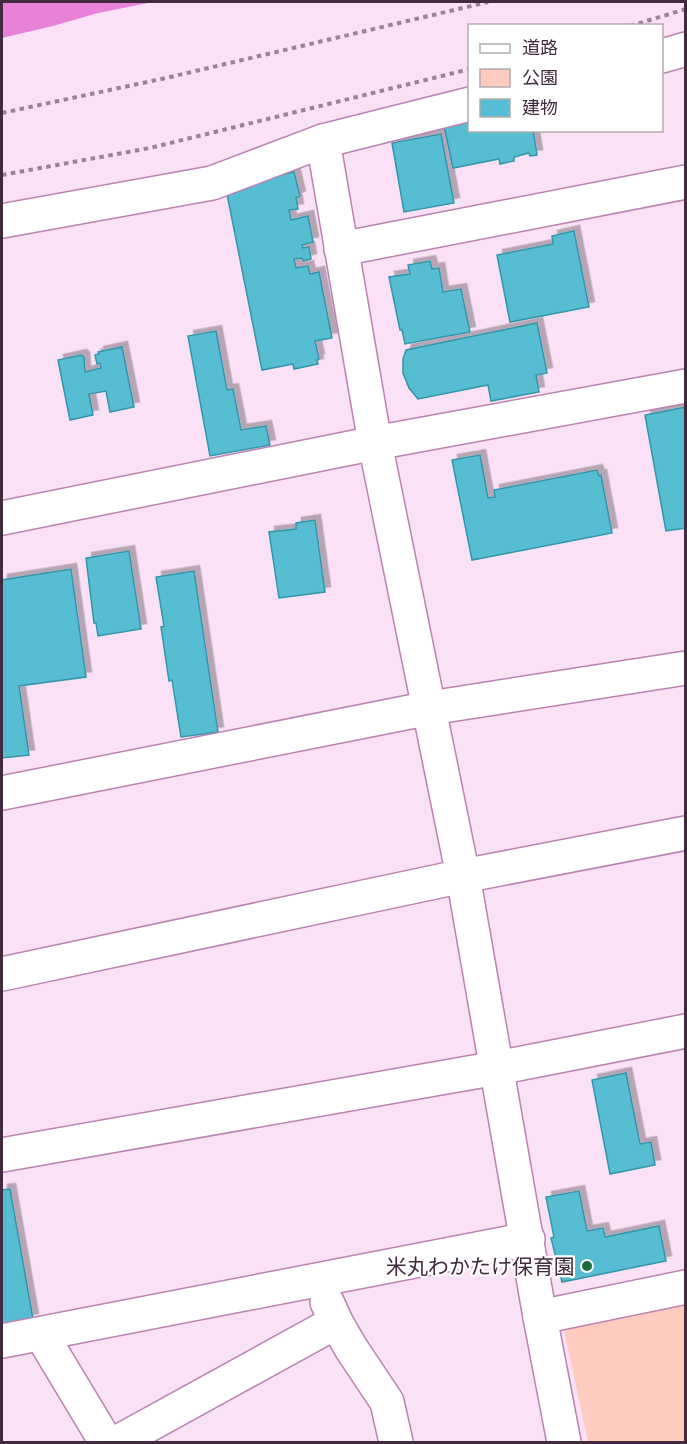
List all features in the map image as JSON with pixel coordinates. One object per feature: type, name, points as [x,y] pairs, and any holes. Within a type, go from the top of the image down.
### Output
[{"type":"street","points":[[663,56],[686,49]]},
{"type":"street","points":[[2,221],[212,183],[322,141],[468,104]]},
{"type":"street","points":[[322,141],[375,443],[463,876],[564,1443]]},
{"type":"street","points":[[341,249],[686,182]]},
{"type":"street","points":[[2,518],[375,443],[686,386]]},
{"type":"street","points":[[2,793],[430,708],[686,668]]},
{"type":"street","points":[[2,974],[463,876],[686,833]]},
{"type":"street","points":[[2,1155],[497,1068],[686,1031]]},
{"type":"street","points":[[2,1341],[528,1239]]},
{"type":"street","points":[[319,1281],[336,1322],[387,1402],[396,1443]]},
{"type":"street","points":[[540,1317],[686,1287]]},
{"type":"street","points":[[118,1443],[336,1322]]},
{"type":"street","points":[[41,1334],[105,1443]]},
{"type":"path","points":[[2,113],[166,78],[488,2]]},
{"type":"path","points":[[637,24],[686,9]]},
{"type":"path","points":[[2,175],[150,148],[468,69]]},
{"type":"green space","points":[[685,1300],[685,1442],[588,1442],[563,1325]]},
{"type":"shaded area","points":[[2,2],[153,2],[98,13],[2,38]]},
{"type":"building","points":[[468,121],[468,132],[533,132],[537,155],[530,156],[529,153],[514,157],[514,161],[500,164],[499,159],[453,168],[444,126]]},
{"type":"building","points":[[441,134],[454,203],[404,212],[392,143]]},
{"type":"building","points":[[222,169],[249,181],[294,172],[300,196],[296,198],[298,209],[289,210],[291,220],[308,216],[313,242],[302,245],[303,248],[309,247],[311,259],[303,261],[302,258],[294,259],[296,268],[308,266],[310,274],[319,272],[332,338],[315,341],[318,364],[294,369],[293,364],[262,370]]},
{"type":"building","points":[[574,231],[589,307],[510,322],[497,255],[553,244],[552,236]]},
{"type":"building","points":[[430,261],[432,269],[439,268],[443,292],[461,289],[470,332],[405,344],[389,277],[410,274],[408,265]]},
{"type":"building","points":[[537,323],[547,373],[536,375],[539,392],[491,401],[488,385],[418,399],[409,388],[403,373],[403,359],[406,350]]},
{"type":"building","points":[[216,331],[227,390],[233,389],[241,430],[266,426],[270,445],[210,456],[188,336]]},
{"type":"building","points":[[122,347],[134,407],[110,412],[106,391],[89,394],[93,415],[70,420],[58,360],[81,355],[84,357],[85,372],[101,368],[100,363],[97,364],[95,355],[99,354],[98,352]]},
{"type":"building","points":[[686,407],[686,528],[666,531],[645,415]]},
{"type":"building","points":[[480,455],[488,498],[495,497],[494,490],[597,470],[599,476],[601,475],[612,533],[472,560],[452,460]]},
{"type":"building","points":[[315,520],[325,592],[279,598],[269,532],[296,529],[296,523]]},
{"type":"building","points":[[129,551],[141,629],[98,636],[96,623],[94,623],[86,558]]},
{"type":"building","points":[[71,569],[86,677],[19,686],[29,755],[2,758],[2,580]]},
{"type":"building","points":[[194,571],[218,732],[181,737],[172,680],[169,681],[161,627],[164,626],[156,577]]},
{"type":"building","points":[[626,1073],[640,1144],[651,1142],[655,1165],[610,1174],[592,1080]]},
{"type":"building","points":[[10,1189],[33,1319],[2,1325],[2,1190]]},
{"type":"building","points":[[579,1191],[587,1231],[603,1228],[605,1237],[659,1226],[666,1261],[562,1282],[551,1238],[554,1237],[546,1197]]},
{"type":"place","name":"米丸わかたけ保育園","points":[[587,1266]]}]
